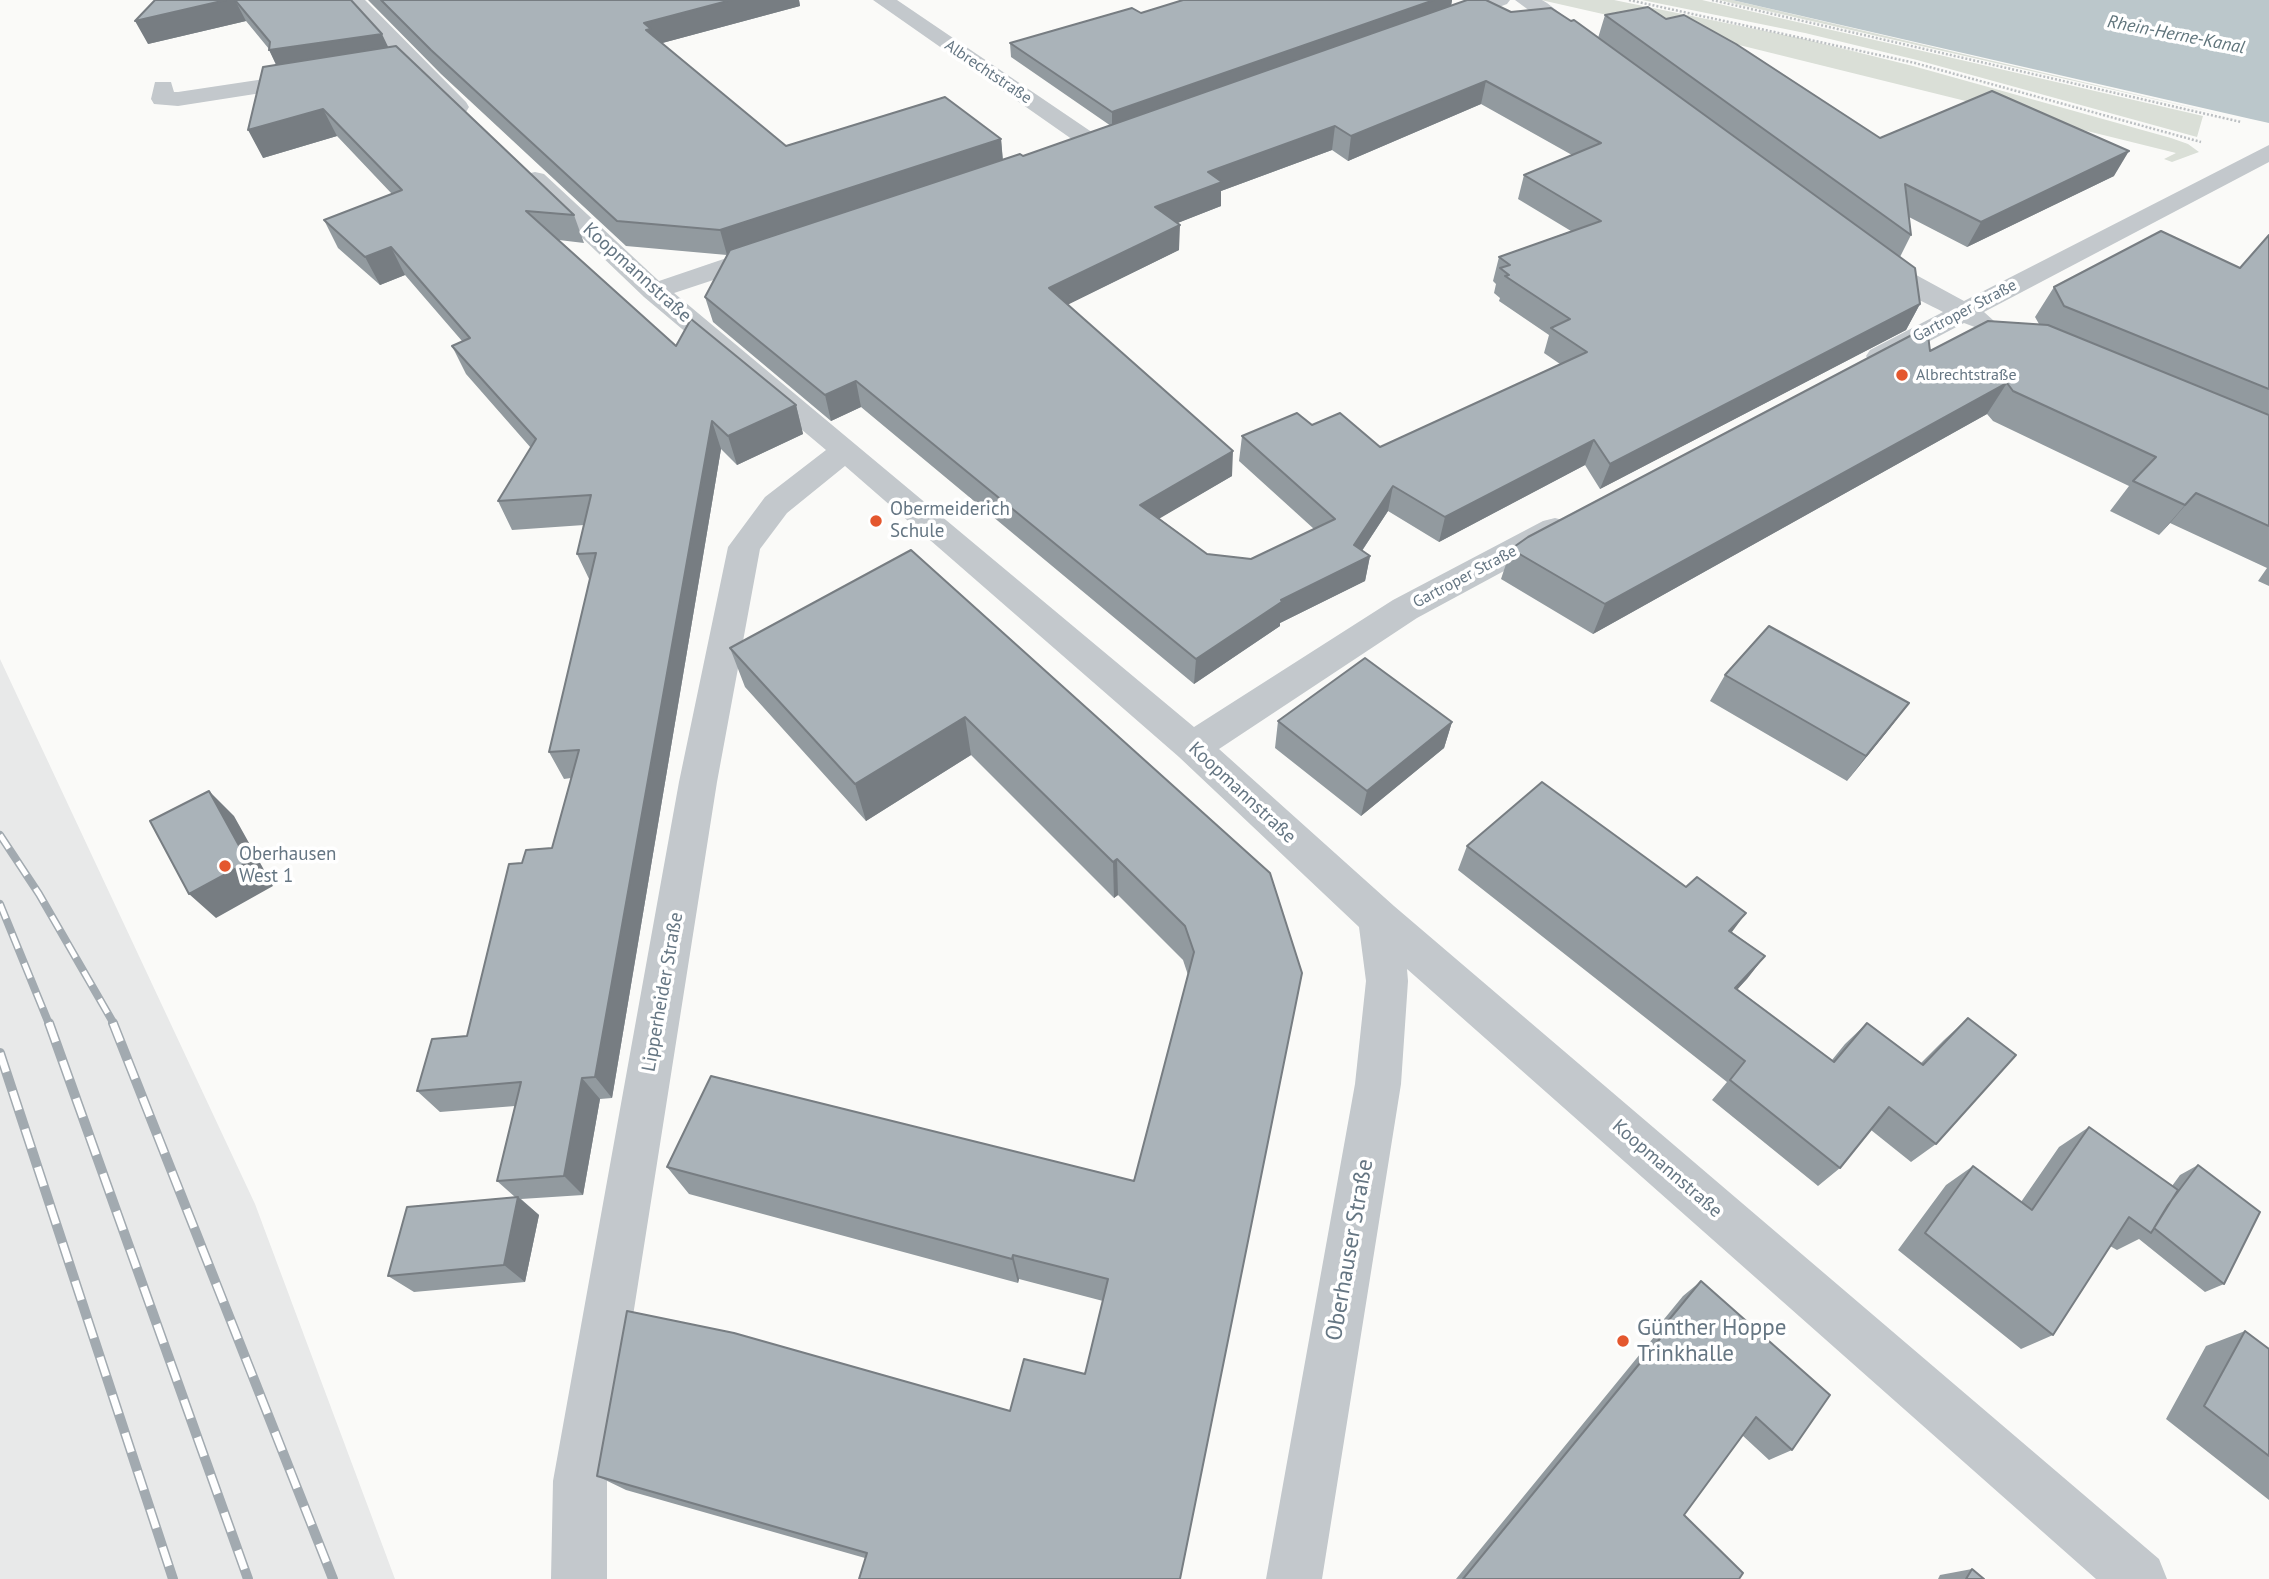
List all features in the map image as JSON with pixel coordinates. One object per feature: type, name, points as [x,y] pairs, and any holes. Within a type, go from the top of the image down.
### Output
[{"type":"street","name":"Albrechtstraße","points":[[883,0],[1094,144]]},
{"type":"street","points":[[1417,31],[1500,0]]},
{"type":"street","points":[[1525,0],[1540,7],[1607,58]]},
{"type":"street","points":[[366,4],[414,63],[472,120]]},
{"type":"street","points":[[387,67],[414,63]]},
{"type":"street","points":[[163,87],[162,99],[178,99],[335,75]]},
{"type":"street","points":[[1068,153],[1120,135]]},
{"type":"street","name":"Gartroper Straße","points":[[1849,372],[2264,155]]},
{"type":"street","name":"Koopmannstraße","points":[[522,167],[654,291],[845,450],[1192,747],[1379,919],[2139,1579]]},
{"type":"street","points":[[1853,243],[1898,276],[1961,313],[1999,329]]},
{"type":"street","points":[[654,291],[796,244]]},
{"type":"street","name":"Lipperheider Straße","points":[[579,1579],[580,1481],[698,782],[744,547],[776,505],[845,450]]},
{"type":"street","name":"Gartroper Straße","points":[[1192,747],[1405,609],[1578,517]]},
{"type":"street","name":"Oberhauser Straße","points":[[1294,1579],[1378,1084],[1387,981],[1379,919]]},
{"type":"path","points":[[1629,0],[1914,63],[2264,155]]},
{"type":"path","points":[[1712,0],[2242,122]]},
{"type":"shaded area","points":[[1541,0],[1614,0],[1804,39],[1913,66],[2171,138],[2188,144],[2199,152],[2172,162],[2164,159],[2176,153],[1731,43]]},
{"type":"shaded area","points":[[1642,0],[1702,0],[2203,116],[2197,137],[1917,60],[1805,33]]},
{"type":"shaded area","points":[[1719,0],[1732,0],[2228,116]]},
{"type":"shaded area","points":[[0,659],[255,1204],[395,1579],[0,1579]]},
{"type":"water","name":"Rhein-Herne-Kanal","points":[[1732,0],[2269,0],[2269,123],[2251,119]]},
{"type":"building","points":[[155,0],[226,0],[135,21]]},
{"type":"building","points":[[235,0],[351,0],[382,34],[269,50],[270,42]]},
{"type":"building","points":[[381,0],[731,0],[644,23],[651,29],[646,30],[786,146],[945,97],[1001,139],[720,230],[617,221],[431,50]]},
{"type":"building","points":[[1183,0],[1434,0],[1112,112],[1010,43],[1132,8],[1141,13]]},
{"type":"building","points":[[1467,0],[1486,0],[1511,12],[1551,8],[1571,21],[1574,20],[1915,268],[1920,304],[1610,464],[1594,440],[1445,517],[1393,486],[1354,545],[1370,556],[1281,600],[1283,601],[1196,659],[856,381],[825,395],[705,297],[730,250],[1020,154],[1023,156]],"holes":[[[1486,81],[1601,143],[1524,175],[1601,221],[1499,257],[1510,265],[1500,268],[1509,275],[1505,276],[1570,319],[1551,328],[1587,352],[1380,447],[1340,413],[1312,425],[1297,413],[1242,436],[1335,519],[1251,559],[1207,554],[1140,505],[1233,451],[1049,288],[1180,225],[1155,207],[1222,182],[1208,172],[1335,126],[1351,136]]]},
{"type":"building","points":[[1648,7],[1666,19],[1684,15],[1736,44],[1880,138],[1992,91],[2129,151],[1981,222],[1905,184],[1911,235],[1605,15]]},
{"type":"building","points":[[396,46],[574,215],[526,211],[676,346],[691,319],[796,405],[728,436],[712,421],[595,1077],[582,1078],[564,1176],[497,1181],[521,1082],[417,1091],[432,1039],[467,1036],[509,864],[522,863],[526,850],[552,848],[579,750],[549,752],[596,553],[577,554],[591,495],[498,501],[536,439],[452,346],[470,338],[391,247],[365,257],[324,220],[402,190],[323,109],[248,130],[263,67]]},
{"type":"building","points":[[2161,231],[2240,268],[2269,235],[2269,389],[2064,306],[2054,287]]},
{"type":"building","points":[[1988,321],[2048,325],[2269,415],[2269,526],[2196,493],[2185,505],[2133,481],[2156,457],[2013,391],[2007,383],[1605,604],[1511,549],[1528,537],[1927,327],[1930,351]]},
{"type":"building","points":[[911,550],[1270,873],[1302,973],[1180,1579],[859,1579],[867,1553],[597,1476],[627,1311],[734,1333],[1010,1411],[1024,1359],[1085,1374],[1108,1279],[1013,1255],[1012,1259],[667,1167],[711,1076],[1134,1181],[1194,952],[1185,926],[1117,859],[1113,862],[965,717],[855,784],[730,648]]},
{"type":"building","points":[[1769,626],[1909,703],[1866,756],[1725,675]]},
{"type":"building","points":[[1365,658],[1452,722],[1367,791],[1278,721]]},
{"type":"building","points":[[1542,782],[1686,887],[1697,877],[1746,913],[1729,931],[1765,956],[1735,988],[1834,1062],[1867,1023],[1923,1065],[1968,1018],[2016,1055],[1936,1144],[1889,1107],[1840,1168],[1730,1080],[1745,1061],[1467,846]]},
{"type":"building","points":[[209,791],[248,862],[189,894],[150,821]]},
{"type":"building","points":[[2089,1127],[2178,1190],[2151,1233],[2129,1217],[2053,1335],[1925,1233],[1973,1166],[2032,1210]]},
{"type":"building","points":[[2198,1165],[2260,1212],[2224,1284],[2154,1228]]},
{"type":"building","points":[[518,1197],[504,1265],[388,1276],[407,1207]]},
{"type":"building","points":[[1701,1281],[1830,1395],[1792,1450],[1756,1417],[1684,1515],[1743,1573],[1739,1579],[1463,1579],[1672,1324],[1668,1321]]},
{"type":"building","points":[[2245,1331],[2269,1349],[2269,1456],[2204,1406]]},
{"type":"building","points":[[1972,1569],[1984,1579],[1966,1579]]},
{"type":"railway","points":[[0,835],[39,894],[114,1024]]},
{"type":"railway","points":[[0,904],[49,1024]]},
{"type":"railway","points":[[49,1023],[248,1579]]},
{"type":"railway","points":[[113,1023],[333,1579]]},
{"type":"railway","points":[[0,1053],[173,1579]]},
{"type":"place","name":"Albrechtstraße","points":[[1902,375]]},
{"type":"place","name":"Obermeiderich Schule","points":[[876,521]]},
{"type":"place","name":"Oberhausen West 1","points":[[225,866]]},
{"type":"place","name":"Günther Hoppe Trinkhalle","points":[[1623,1341]]}]
